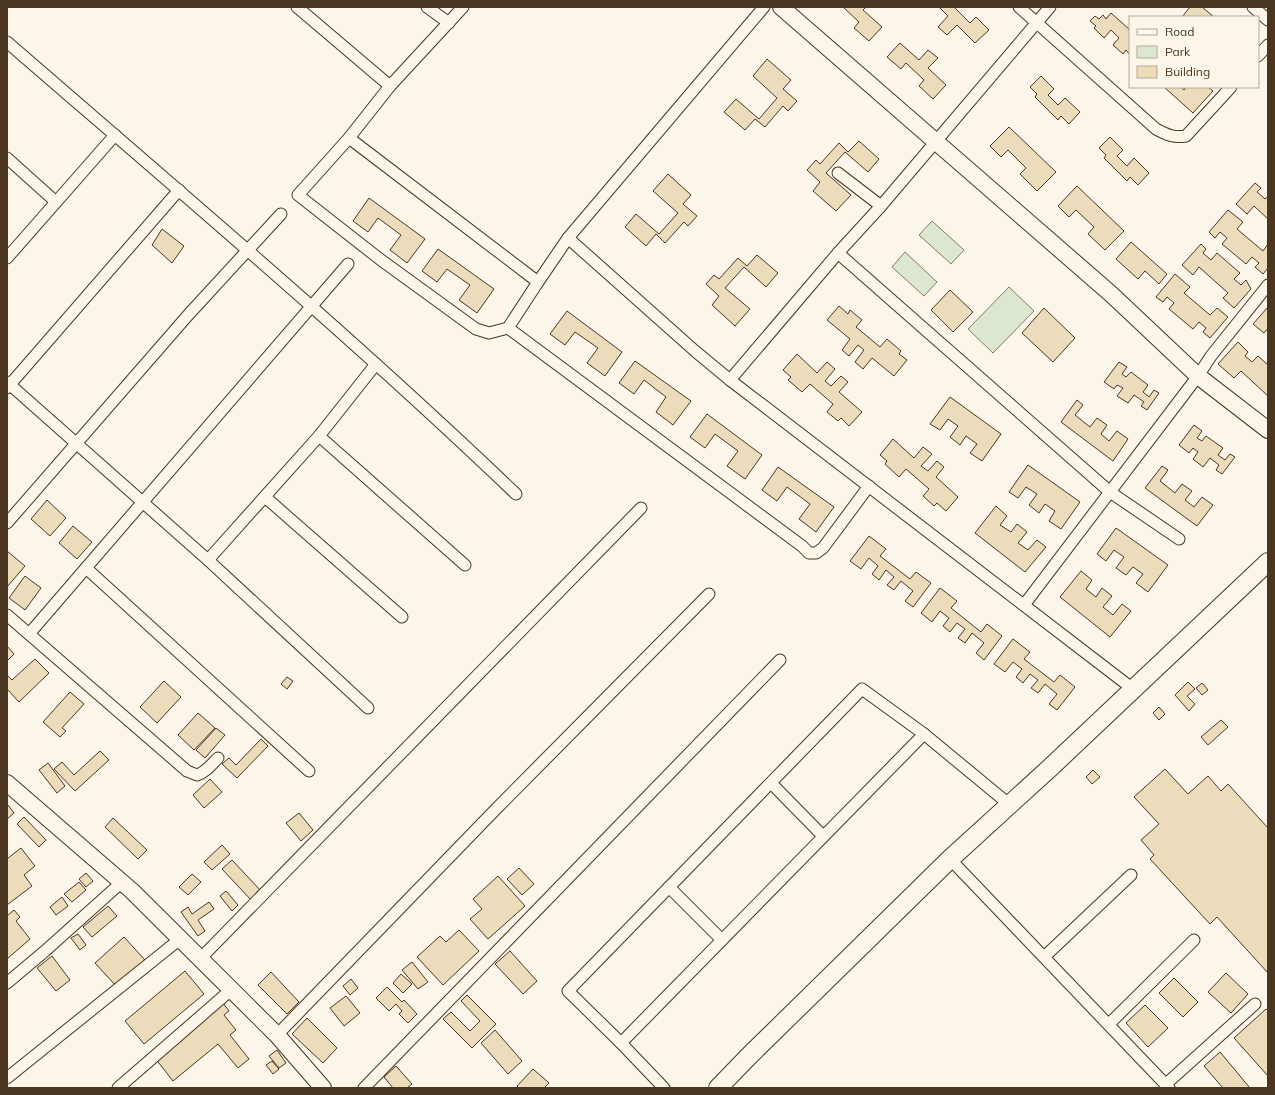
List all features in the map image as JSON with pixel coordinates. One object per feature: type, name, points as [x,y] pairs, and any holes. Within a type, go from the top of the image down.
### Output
[{"type":"main road","points":[[718,1088],[950,859],[1052,766],[1268,562]]},
{"type":"street","points":[[297,7],[390,86]]},
{"type":"street","points":[[427,7],[449,23]]},
{"type":"street","points":[[462,7],[390,86],[349,138],[298,195],[382,260],[476,329],[489,333],[508,328],[568,238],[764,7]]},
{"type":"street","points":[[781,7],[1110,294],[1198,376],[1268,430]]},
{"type":"street","points":[[1019,7],[1156,129],[1167,135],[1177,138],[1186,136],[1230,88]]},
{"type":"street","points":[[730,380],[838,253],[881,206],[1050,7]]},
{"type":"street","points":[[1253,7],[1268,20]]},
{"type":"street","points":[[7,42],[312,305],[462,442],[516,494]]},
{"type":"street","points":[[1259,55],[1268,45]]},
{"type":"street","points":[[7,258],[115,135]]},
{"type":"street","points":[[349,138],[538,282]]},
{"type":"street","points":[[7,158],[56,202]]},
{"type":"street","points":[[838,173],[881,206]]},
{"type":"street","points":[[179,190],[8,385],[208,560],[368,708]]},
{"type":"street","points":[[7,523],[189,314],[281,214]]},
{"type":"street","points":[[568,238],[695,351],[730,380],[1133,689]]},
{"type":"street","points":[[838,253],[1110,492],[1180,539]]},
{"type":"street","points":[[29,634],[348,264]]},
{"type":"street","points":[[1024,605],[1198,376],[1211,356],[1268,285]]},
{"type":"street","points":[[508,328],[796,541],[809,553],[816,553],[823,548],[869,486]]},
{"type":"street","points":[[208,560],[319,436],[376,364]]},
{"type":"street","points":[[319,436],[465,565]]},
{"type":"street","points":[[265,497],[402,617]]},
{"type":"street","points":[[200,958],[641,508]]},
{"type":"street","points":[[86,568],[310,771]]},
{"type":"street","points":[[277,1035],[496,809],[709,594]]},
{"type":"street","points":[[7,614],[187,771],[196,775],[201,774],[206,771],[218,758]]},
{"type":"street","points":[[364,1088],[780,660]]},
{"type":"street","points":[[664,1088],[568,991],[862,689],[924,734],[1010,805]]},
{"type":"street","points":[[621,1043],[924,734]]},
{"type":"street","points":[[7,783],[122,882],[277,1035],[323,1088]]},
{"type":"street","points":[[772,783],[823,836]]},
{"type":"street","points":[[950,859],[1167,1086],[1255,1004]]},
{"type":"street","points":[[1044,957],[1131,875]]},
{"type":"street","points":[[7,982],[45,951],[122,882]]},
{"type":"street","points":[[669,888],[722,940]]},
{"type":"street","points":[[7,1078],[180,939]]},
{"type":"street","points":[[1109,1024],[1194,940]]},
{"type":"street","points":[[118,1088],[232,990]]},
{"type":"green space","points":[[932,221],[964,250],[951,264],[919,235]]},
{"type":"green space","points":[[905,252],[937,282],[924,296],[892,267]]},
{"type":"green space","points":[[1009,287],[1034,311],[993,353],[968,329]]},
{"type":"building","points":[[843,7],[866,7],[863,10],[882,27],[869,41],[854,28],[859,22]]},
{"type":"building","points":[[939,7],[954,7],[970,23],[976,17],[989,30],[975,43],[957,25],[947,35],[938,27],[948,16]]},
{"type":"building","points":[[1190,7],[1202,7],[1213,16],[1183,16]]},
{"type":"building","points":[[1111,13],[1129,29],[1129,54],[1126,50],[1123,54],[1113,45],[1119,38],[1111,30],[1104,38],[1094,28],[1096,26],[1090,21],[1095,16],[1099,19],[1103,15],[1106,19]]},
{"type":"building","points":[[900,43],[919,60],[928,50],[938,58],[928,68],[946,85],[933,99],[919,86],[924,80],[906,63],[901,69],[887,57]]},
{"type":"building","points":[[767,59],[791,80],[783,89],[797,101],[788,111],[783,106],[765,127],[755,119],[745,130],[724,112],[736,99],[759,119],[777,98],[753,76]]},
{"type":"building","points":[[1041,76],[1054,89],[1048,95],[1058,105],[1065,98],[1080,112],[1069,124],[1061,116],[1058,120],[1035,97],[1037,94],[1030,87]]},
{"type":"building","points":[[1165,88],[1182,88],[1184,90],[1185,88],[1209,88],[1213,91],[1193,113]]},
{"type":"building","points":[[1009,127],[1056,172],[1037,191],[1020,174],[1026,168],[1008,150],[1001,157],[990,146]]},
{"type":"building","points":[[1110,137],[1123,150],[1117,156],[1127,166],[1134,158],[1149,173],[1138,185],[1130,177],[1127,181],[1104,158],[1106,155],[1099,148]]},
{"type":"building","points":[[859,141],[879,159],[868,172],[845,152],[826,173],[851,195],[836,211],[813,191],[820,182],[807,170],[816,160],[820,164],[839,143],[848,152]]},
{"type":"building","points":[[668,174],[691,195],[683,204],[697,216],[688,226],[684,222],[665,243],[656,234],[646,246],[625,227],[636,214],[659,234],[678,213],[653,191]]},
{"type":"building","points":[[1255,183],[1261,188],[1257,192],[1265,199],[1268,196],[1268,219],[1254,206],[1247,214],[1236,204]]},
{"type":"building","points":[[1077,186],[1124,231],[1105,250],[1088,234],[1094,227],[1076,210],[1069,217],[1058,206]]},
{"type":"building","points":[[369,198],[425,239],[407,263],[390,250],[401,235],[378,218],[368,232],[353,221]]},
{"type":"building","points":[[1228,210],[1243,222],[1237,229],[1263,251],[1268,244],[1268,268],[1263,274],[1255,267],[1259,263],[1252,257],[1246,264],[1222,244],[1227,238],[1220,232],[1215,238],[1209,232]]},
{"type":"building","points":[[162,229],[184,246],[172,263],[152,245]]},
{"type":"building","points":[[1131,242],[1167,274],[1159,284],[1145,271],[1138,279],[1116,259]]},
{"type":"building","points":[[1201,244],[1206,249],[1203,253],[1211,260],[1217,253],[1240,273],[1234,279],[1241,285],[1246,280],[1251,289],[1234,308],[1223,298],[1228,293],[1199,267],[1193,275],[1182,265]]},
{"type":"building","points":[[438,249],[494,289],[477,313],[459,300],[470,285],[447,269],[437,282],[422,271]]},
{"type":"building","points":[[757,255],[778,273],[766,287],[744,267],[725,288],[750,309],[735,326],[712,305],[719,296],[706,284],[714,275],[719,279],[738,258],[747,266]]},
{"type":"building","points":[[1175,274],[1190,287],[1184,293],[1210,315],[1217,308],[1228,317],[1210,338],[1203,332],[1206,328],[1199,322],[1193,329],[1169,309],[1174,303],[1167,297],[1163,302],[1156,297]]},
{"type":"building","points":[[950,290],[973,312],[953,332],[931,310]]},
{"type":"building","points":[[839,306],[848,314],[850,310],[862,320],[856,327],[880,347],[887,339],[901,351],[899,354],[907,360],[894,376],[872,358],[863,369],[855,362],[864,350],[858,345],[849,356],[842,350],[850,339],[827,320]]},
{"type":"building","points":[[1268,307],[1268,328],[1264,333],[1253,324]]},
{"type":"building","points":[[1044,308],[1075,338],[1053,362],[1022,333]]},
{"type":"building","points":[[567,311],[622,352],[605,376],[587,363],[598,348],[575,332],[565,345],[550,334]]},
{"type":"building","points":[[1238,342],[1248,352],[1245,356],[1252,362],[1258,356],[1268,365],[1268,396],[1241,371],[1234,378],[1218,364]]},
{"type":"building","points":[[797,354],[817,373],[827,362],[835,369],[825,381],[831,386],[841,376],[848,382],[839,392],[862,412],[849,426],[841,418],[838,421],[827,412],[833,404],[810,384],[802,392],[788,380],[791,377],[783,370]]},
{"type":"building","points":[[635,361],[691,401],[673,425],[656,412],[666,397],[644,380],[634,394],[619,383]]},
{"type":"building","points":[[1119,362],[1127,367],[1122,374],[1126,377],[1131,372],[1148,385],[1143,392],[1149,397],[1154,390],[1159,393],[1147,410],[1141,406],[1144,402],[1134,395],[1128,403],[1117,396],[1123,388],[1117,385],[1114,389],[1104,382]]},
{"type":"building","points":[[950,397],[1001,434],[982,461],[970,453],[977,444],[966,436],[960,445],[950,437],[958,426],[948,419],[940,430],[930,424]]},
{"type":"building","points":[[1077,400],[1083,405],[1075,415],[1090,427],[1097,418],[1107,425],[1101,434],[1109,441],[1117,431],[1128,439],[1113,461],[1061,422]]},
{"type":"building","points":[[707,414],[762,455],[745,479],[727,466],[738,451],[715,434],[705,448],[690,437]]},
{"type":"building","points":[[1194,425],[1202,431],[1197,438],[1202,441],[1206,436],[1223,448],[1218,455],[1225,460],[1230,454],[1235,457],[1222,474],[1216,470],[1219,465],[1210,458],[1203,467],[1193,459],[1198,452],[1193,448],[1189,453],[1179,445]]},
{"type":"building","points":[[893,439],[914,458],[923,447],[932,454],[921,466],[928,471],[937,461],[944,467],[936,477],[958,497],[946,511],[937,503],[934,506],[923,496],[929,489],[906,469],[899,477],[885,464],[887,461],[880,455]]},
{"type":"building","points":[[1028,465],[1080,502],[1061,529],[1049,521],[1055,511],[1045,504],[1039,513],[1029,505],[1037,494],[1026,487],[1018,498],[1009,492]]},
{"type":"building","points":[[1162,466],[1168,470],[1160,481],[1175,493],[1182,484],[1192,491],[1185,500],[1194,507],[1202,497],[1213,505],[1197,526],[1145,488]]},
{"type":"building","points":[[778,467],[834,507],[816,532],[799,519],[810,504],[787,487],[777,501],[762,490]]},
{"type":"building","points":[[47,500],[66,518],[50,536],[31,519]]},
{"type":"building","points":[[996,506],[1007,516],[1000,525],[1011,532],[1017,524],[1027,532],[1018,543],[1028,550],[1037,540],[1046,547],[1025,572],[975,533]]},
{"type":"building","points":[[73,526],[92,542],[77,559],[59,543]]},
{"type":"building","points":[[1116,528],[1168,565],[1148,592],[1136,583],[1143,574],[1133,567],[1126,575],[1116,568],[1124,557],[1114,550],[1106,561],[1097,554]]},
{"type":"building","points":[[869,536],[886,549],[880,556],[910,579],[916,572],[931,583],[913,607],[905,601],[913,591],[901,581],[894,590],[887,585],[894,577],[886,570],[879,580],[872,574],[878,566],[869,558],[861,569],[850,561]]},
{"type":"building","points":[[7,551],[25,566],[7,587]]},
{"type":"building","points":[[1081,571],[1092,580],[1086,589],[1096,597],[1102,588],[1112,596],[1103,607],[1113,615],[1122,604],[1131,611],[1110,637],[1060,597]]},
{"type":"building","points":[[25,576],[41,588],[25,610],[9,598]]},
{"type":"building","points":[[940,588],[957,601],[951,608],[981,632],[987,624],[1002,636],[984,660],[976,653],[984,643],[972,633],[965,643],[958,638],[965,629],[957,623],[950,632],[943,626],[949,618],[940,611],[932,622],[921,613]]},
{"type":"building","points":[[1013,639],[1030,652],[1024,659],[1054,682],[1060,675],[1075,687],[1057,710],[1049,704],[1057,694],[1045,684],[1038,693],[1031,688],[1038,680],[1030,674],[1023,683],[1016,677],[1022,669],[1013,662],[1005,672],[994,664]]},
{"type":"building","points":[[7,646],[14,654],[7,661]]},
{"type":"building","points":[[35,659],[49,673],[19,702],[7,689],[7,675],[12,680]]},
{"type":"building","points":[[287,677],[293,681],[287,689],[281,684]]},
{"type":"building","points":[[164,681],[181,697],[157,723],[140,707]]},
{"type":"building","points":[[1188,682],[1195,689],[1187,696],[1195,704],[1189,711],[1175,695]]},
{"type":"building","points":[[1202,683],[1208,690],[1202,695],[1196,688]]},
{"type":"building","points":[[70,692],[84,704],[62,728],[66,731],[60,737],[43,722]]},
{"type":"building","points":[[1159,707],[1165,714],[1159,720],[1153,713]]},
{"type":"building","points":[[198,713],[215,728],[194,750],[178,735]]},
{"type":"building","points":[[1221,720],[1228,727],[1208,745],[1201,737]]},
{"type":"building","points":[[216,728],[225,735],[205,758],[196,750]]},
{"type":"building","points":[[261,739],[268,746],[237,778],[222,764],[229,758],[236,765]]},
{"type":"building","points":[[100,751],[109,760],[75,791],[54,769],[62,762],[74,775]]},
{"type":"building","points":[[48,763],[65,786],[57,793],[39,770]]},
{"type":"building","points":[[1165,769],[1188,794],[1208,776],[1221,791],[1228,784],[1268,828],[1268,973],[1217,917],[1210,924],[1150,859],[1154,855],[1141,840],[1159,824],[1134,797]]},
{"type":"building","points":[[1093,770],[1100,777],[1092,784],[1086,777]]},
{"type":"building","points":[[210,779],[222,792],[204,808],[193,795]]},
{"type":"building","points":[[8,805],[14,813],[7,819],[7,807]]},
{"type":"building","points":[[299,813],[313,830],[301,841],[286,823]]},
{"type":"building","points":[[24,817],[46,840],[39,847],[17,824]]},
{"type":"building","points":[[113,818],[147,850],[138,859],[105,827]]},
{"type":"building","points":[[222,845],[230,854],[212,870],[204,862]]},
{"type":"building","points":[[21,848],[35,866],[24,875],[32,886],[7,905],[7,859]]},
{"type":"building","points":[[232,860],[261,891],[252,901],[222,869]]},
{"type":"building","points":[[519,868],[534,884],[522,895],[507,879]]},
{"type":"building","points":[[86,873],[93,881],[86,887],[79,879]]},
{"type":"building","points":[[192,874],[201,882],[188,895],[179,887]]},
{"type":"building","points":[[498,876],[525,906],[488,939],[470,919],[482,909],[473,899]]},
{"type":"building","points":[[79,882],[86,890],[72,902],[64,894]]},
{"type":"building","points":[[226,891],[238,905],[232,911],[220,896]]},
{"type":"building","points":[[62,897],[68,906],[56,915],[50,907]]},
{"type":"building","points":[[209,902],[214,909],[198,920],[205,931],[198,936],[181,912],[188,907],[192,914]]},
{"type":"building","points":[[108,906],[117,916],[92,937],[83,927]]},
{"type":"building","points":[[14,910],[20,917],[16,921],[30,939],[7,959],[7,916]]},
{"type":"building","points":[[459,930],[479,951],[443,985],[417,957],[440,936],[446,942]]},
{"type":"building","points":[[78,934],[86,945],[80,950],[71,938]]},
{"type":"building","points":[[124,937],[145,960],[116,986],[95,963]]},
{"type":"building","points":[[510,951],[537,981],[523,994],[495,964]]},
{"type":"building","points":[[52,956],[70,980],[56,991],[37,968]]},
{"type":"building","points":[[412,962],[428,982],[418,989],[402,970]]},
{"type":"building","points":[[185,971],[204,994],[144,1044],[125,1021]]},
{"type":"building","points":[[271,972],[299,1002],[287,1014],[258,985]]},
{"type":"building","points":[[1226,973],[1248,994],[1231,1013],[1208,992]]},
{"type":"building","points":[[401,974],[412,984],[403,993],[393,983]]},
{"type":"building","points":[[1174,978],[1198,1002],[1183,1017],[1159,993]]},
{"type":"building","points":[[351,979],[358,988],[350,995],[343,986]]},
{"type":"building","points":[[387,987],[402,1002],[404,1000],[417,1014],[408,1023],[399,1014],[402,1011],[396,1004],[389,1011],[376,998]]},
{"type":"building","points":[[467,995],[496,1024],[472,1048],[443,1019],[451,1012],[470,1031],[480,1021],[461,1001]]},
{"type":"building","points":[[346,996],[360,1013],[344,1026],[330,1008]]},
{"type":"building","points":[[223,1003],[229,1011],[224,1015],[236,1030],[230,1035],[249,1059],[238,1068],[218,1044],[173,1081],[155,1058]]},
{"type":"building","points":[[1145,1005],[1168,1028],[1148,1047],[1126,1023]]},
{"type":"building","points":[[1266,1009],[1268,1011],[1268,1076],[1234,1038]]},
{"type":"building","points":[[307,1018],[337,1048],[323,1063],[292,1034]]},
{"type":"building","points":[[495,1030],[522,1061],[508,1074],[481,1043]]},
{"type":"building","points":[[277,1050],[286,1063],[279,1068],[269,1056]]},
{"type":"building","points":[[1220,1052],[1250,1088],[1223,1088],[1204,1066]]},
{"type":"building","points":[[272,1061],[279,1069],[273,1074],[266,1065]]},
{"type":"building","points":[[396,1066],[412,1084],[407,1088],[393,1088],[384,1077]]},
{"type":"building","points":[[533,1069],[549,1083],[544,1088],[519,1088],[517,1086]]}]
